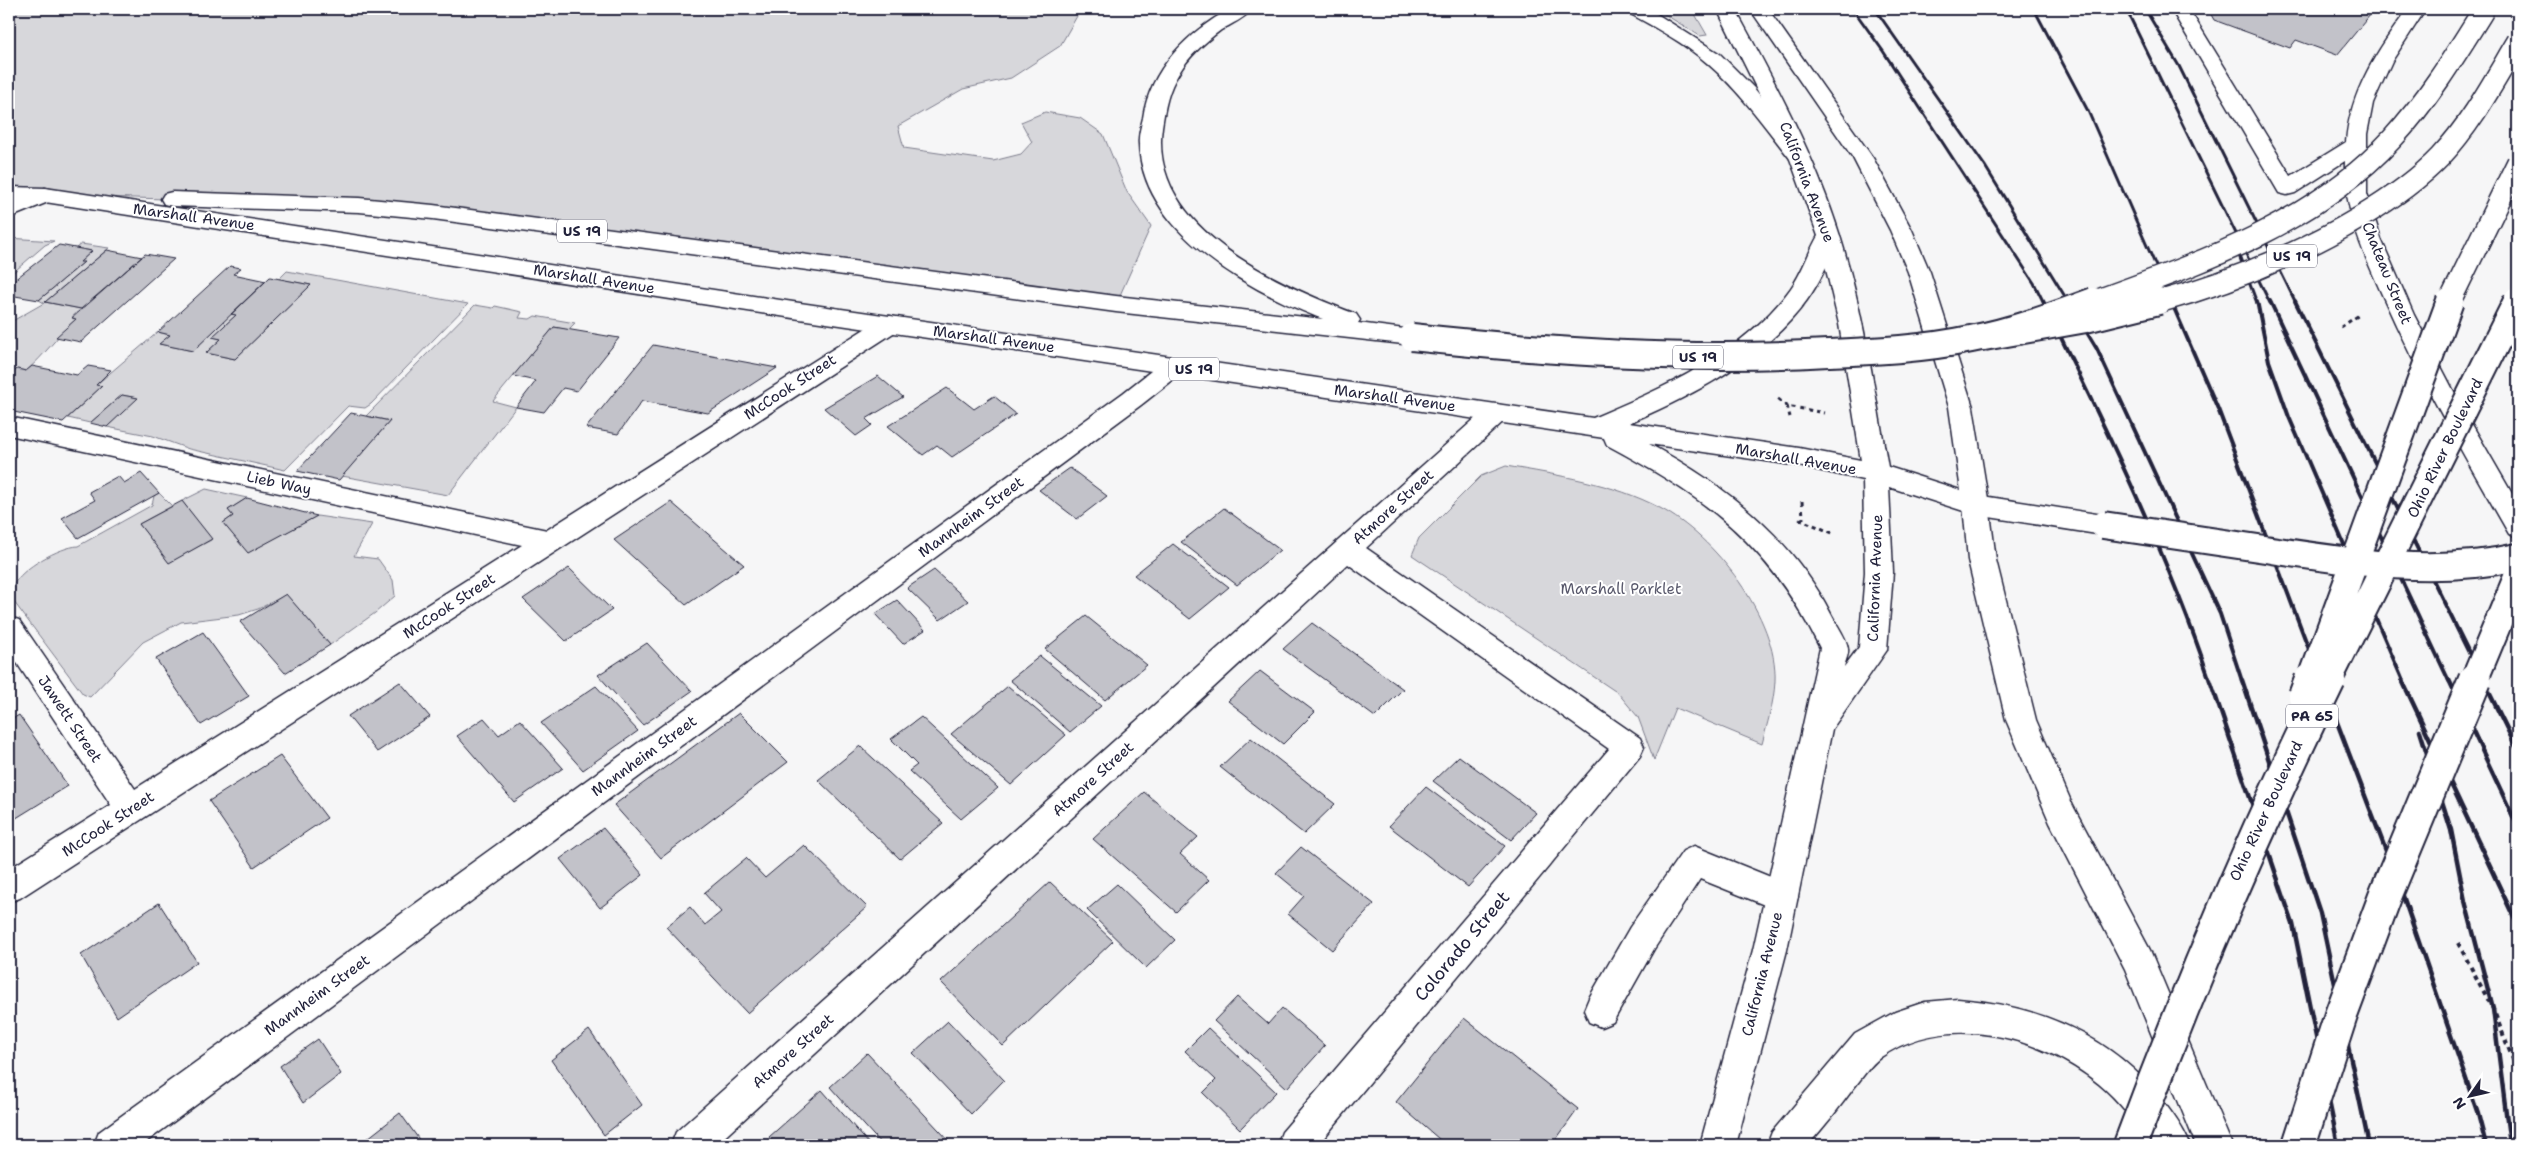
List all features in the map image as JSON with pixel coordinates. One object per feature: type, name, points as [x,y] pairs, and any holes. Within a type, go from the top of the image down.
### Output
[{"type":"main road","points":[[1243,9],[1207,32],[1192,45],[1167,74],[1158,93],[1149,128],[1148,147],[1161,188],[1183,222],[1203,242],[1254,280],[1316,309],[1412,338]]},
{"type":"main road","points":[[1636,9],[1667,26],[1713,58],[1752,98],[1798,156]]},
{"type":"main road","name":"California Avenue","points":[[1718,1145],[1770,950],[1817,728],[1873,650],[1878,572],[1876,473],[1846,297],[1829,236],[1798,156],[1772,94],[1726,9]]},
{"type":"main road","points":[[1759,9],[1863,158],[1901,230],[1919,272],[1961,407],[1976,505],[1982,560],[2021,720],[2061,813],[2138,961],[2214,1145]]},
{"type":"main road","points":[[2180,9],[2287,188],[2358,144]]},
{"type":"main road","name":"Chateau Street","points":[[2417,9],[2398,35],[2372,78],[2359,119],[2356,193],[2373,247],[2403,318],[2444,396],[2518,527]]},
{"type":"main road","points":[[1984,336],[2088,303],[2176,271],[2243,243],[2294,216],[2329,193],[2374,157],[2406,123],[2436,85],[2484,9]]},
{"type":"main road","name":"US 19","points":[[45,195],[359,205],[433,212],[1116,304],[1412,338],[1578,353],[1702,357],[1815,354],[1890,349],[2093,318],[2201,291],[2273,264],[2344,229],[2406,188],[2440,156],[2486,95],[2518,41]]},
{"type":"main road","points":[[2259,823],[2439,326],[2464,269],[2518,162]]},
{"type":"main road","name":"Marshall Avenue","points":[[9,194],[45,195],[890,324],[1800,457],[1876,473],[1976,505]]},
{"type":"main road","points":[[9,211],[45,195]]},
{"type":"main road","points":[[1594,427],[1664,398],[1700,379],[1743,350],[1794,301],[1811,274],[1829,236]]},
{"type":"main road","name":"Ohio River Boulevard","points":[[2130,1145],[2153,1079],[2208,939],[2259,823],[2518,298]]},
{"type":"main road","name":"McCook Street","points":[[9,887],[890,324]]},
{"type":"main road","name":"Mannheim Street","points":[[112,1145],[1116,411],[1174,366]]},
{"type":"main road","name":"Atmore Street","points":[[689,1145],[1498,413]]},
{"type":"main road","name":"Lieb Way","points":[[9,426],[550,541]]},
{"type":"main road","points":[[1594,427],[1662,462],[1696,482],[1726,504],[1772,548],[1793,576],[1818,612],[1834,648],[1817,728]]},
{"type":"main road","points":[[2490,478],[2518,496]]},
{"type":"main road","name":"US 19","points":[[1976,505],[2351,562],[2410,567],[2461,566],[2518,557]]},
{"type":"main road","name":"Colorado Street","points":[[1295,1145],[1629,747],[1347,549]]},
{"type":"main road","points":[[2299,1145],[2341,1016],[2386,894],[2518,575]]},
{"type":"main road","name":"Jawett Street","points":[[9,628],[131,809]]},
{"type":"main road","points":[[1601,1010],[1642,938],[1694,861],[1782,897]]},
{"type":"main road","points":[[1785,1145],[1866,1046],[1889,1031],[1919,1020],[1959,1015],[1996,1019],[2037,1029],[2078,1048],[2112,1073],[2151,1114],[2172,1145]]},
{"type":"path","points":[[1791,421],[1787,406],[1827,413]]},
{"type":"path","points":[[1802,501],[1803,520],[1842,538]]},
{"type":"path","points":[[2458,943],[2493,1009],[2518,1072]]},
{"type":"green space","points":[[9,9],[1081,9],[1060,46],[1011,78],[963,89],[898,126],[904,148],[993,161],[1021,154],[1032,142],[1021,122],[1045,112],[1080,118],[1103,134],[1127,192],[1151,226],[1116,304],[509,221],[290,203],[9,194]]},
{"type":"green space","points":[[1656,9],[1692,9],[1707,35],[1700,36]]},
{"type":"green space","points":[[9,238],[54,241],[45,245],[9,276]]},
{"type":"green space","points":[[81,244],[109,248],[45,302],[81,309],[72,317],[76,319],[26,371],[17,369],[9,377],[9,323],[44,303],[39,300],[83,263],[80,262],[92,251],[76,248]]},
{"type":"green space","points":[[287,271],[468,304],[371,404],[365,408],[348,406],[285,470],[189,449],[153,436],[107,427],[137,398],[122,395],[90,423],[68,418],[101,387],[96,385],[158,332],[170,335],[160,344],[193,351],[231,314],[236,315],[213,337],[221,339],[206,353],[235,359],[311,285],[279,279]]},
{"type":"green space","points":[[475,305],[493,308],[495,306],[522,312],[519,318],[530,319],[535,316],[575,323],[568,330],[554,327],[493,401],[516,407],[448,495],[342,476],[390,421],[366,416]]},
{"type":"green space","name":"Marshall Parklet","points":[[1506,466],[1584,481],[1642,499],[1681,521],[1721,558],[1739,581],[1754,606],[1766,631],[1773,657],[1774,689],[1762,744],[1675,708],[1654,760],[1638,717],[1618,693],[1412,555],[1419,538],[1481,476]]},
{"type":"green space","points":[[206,489],[247,498],[228,510],[233,516],[223,523],[248,552],[317,516],[372,524],[354,556],[378,559],[393,580],[395,596],[375,613],[330,645],[286,595],[258,609],[239,615],[181,622],[143,642],[90,697],[83,694],[11,598],[13,586],[17,579],[32,566],[52,554],[78,546],[152,505],[154,496],[159,493],[172,506],[139,524],[169,562],[211,540],[182,501]]},
{"type":"building","points":[[2208,9],[2375,9],[2337,55],[2296,40],[2290,48],[2214,20]]},
{"type":"building","points":[[59,245],[92,251],[80,262],[84,262],[39,300],[9,295],[9,284]]},
{"type":"building","points":[[107,250],[142,257],[81,309],[45,302]]},
{"type":"building","points":[[145,254],[174,259],[81,342],[56,337],[76,319],[72,318]]},
{"type":"building","points":[[230,266],[241,268],[233,274],[266,281],[193,351],[159,344],[170,335],[158,332]]},
{"type":"building","points":[[270,277],[311,285],[235,359],[206,353],[221,339],[212,337],[236,315],[231,314]]},
{"type":"building","points":[[554,327],[619,338],[577,391],[563,388],[544,412],[516,407],[536,381],[513,376]]},
{"type":"building","points":[[653,345],[777,368],[708,413],[642,401],[618,434],[586,428]]},
{"type":"building","points":[[32,366],[77,375],[88,366],[111,370],[96,385],[102,386],[63,422],[9,411],[9,377],[17,369],[26,371]]},
{"type":"building","points":[[878,376],[903,397],[866,419],[872,425],[856,436],[824,408]]},
{"type":"building","points":[[947,388],[974,409],[994,396],[1016,414],[952,457],[937,445],[923,455],[888,426]]},
{"type":"building","points":[[122,395],[138,398],[107,427],[90,423]]},
{"type":"building","points":[[351,413],[390,421],[339,480],[297,471]]},
{"type":"building","points":[[1070,468],[1107,496],[1077,519],[1039,490]]},
{"type":"building","points":[[141,473],[159,493],[78,538],[62,518],[95,500],[89,492],[118,476],[124,483]]},
{"type":"building","points":[[247,498],[317,516],[248,553],[223,523],[233,516],[228,510]]},
{"type":"building","points":[[182,501],[212,539],[169,563],[139,524]]},
{"type":"building","points":[[671,502],[744,565],[686,605],[614,540]]},
{"type":"building","points":[[1224,508],[1280,550],[1237,585],[1181,542]]},
{"type":"building","points":[[1173,544],[1229,587],[1190,619],[1134,575]]},
{"type":"building","points":[[569,568],[612,610],[566,641],[523,599]]},
{"type":"building","points":[[934,570],[968,601],[940,620],[907,588]]},
{"type":"building","points":[[286,594],[330,645],[285,673],[240,622]]},
{"type":"building","points":[[897,600],[925,630],[903,644],[875,614]]},
{"type":"building","points":[[1086,616],[1147,665],[1105,700],[1045,649]]},
{"type":"building","points":[[1312,623],[1403,689],[1375,717],[1283,649]]},
{"type":"building","points":[[203,632],[249,696],[201,725],[156,659]]},
{"type":"building","points":[[647,643],[692,691],[643,725],[598,675]]},
{"type":"building","points":[[1040,656],[1101,706],[1070,732],[1010,680]]},
{"type":"building","points":[[1260,671],[1315,712],[1283,744],[1228,701]]},
{"type":"building","points":[[400,682],[430,717],[377,752],[348,716]]},
{"type":"building","points":[[596,686],[638,731],[583,770],[541,723]]},
{"type":"building","points":[[1008,686],[1066,735],[1011,785],[951,734]]},
{"type":"building","points":[[739,713],[788,762],[661,858],[614,805]]},
{"type":"building","points":[[19,715],[68,786],[13,820],[9,813],[9,721]]},
{"type":"building","points":[[921,717],[998,788],[961,819],[909,771],[917,765],[891,739]]},
{"type":"building","points":[[484,718],[499,735],[520,720],[563,768],[514,802],[457,736]]},
{"type":"building","points":[[1251,738],[1335,804],[1304,834],[1220,767]]},
{"type":"building","points":[[860,746],[943,823],[900,859],[818,780]]},
{"type":"building","points":[[280,756],[327,818],[254,867],[209,801]]},
{"type":"building","points":[[1459,756],[1536,813],[1511,840],[1433,781]]},
{"type":"building","points":[[1426,787],[1505,846],[1468,887],[1389,826]]},
{"type":"building","points":[[1144,792],[1198,837],[1180,854],[1209,880],[1176,912],[1093,839]]},
{"type":"building","points":[[603,828],[643,875],[600,908],[560,859]]},
{"type":"building","points":[[804,845],[867,907],[747,1013],[666,927],[690,907],[705,925],[721,912],[704,893],[746,858],[765,878]]},
{"type":"building","points":[[1301,847],[1374,904],[1332,950],[1288,914],[1304,896],[1276,873]]},
{"type":"building","points":[[1050,882],[1113,941],[1003,1046],[941,982]]},
{"type":"building","points":[[1117,884],[1175,940],[1146,968],[1087,910]]},
{"type":"building","points":[[159,903],[197,962],[117,1017],[81,955]]},
{"type":"building","points":[[1237,997],[1268,1024],[1282,1008],[1325,1046],[1287,1088],[1214,1021]]},
{"type":"building","points":[[1464,1018],[1578,1109],[1552,1145],[1446,1145],[1396,1102]]},
{"type":"building","points":[[948,1021],[1004,1080],[971,1114],[913,1053]]},
{"type":"building","points":[[1208,1028],[1276,1092],[1240,1129],[1203,1093],[1216,1080],[1185,1051]]},
{"type":"building","points":[[589,1030],[642,1105],[604,1135],[551,1060]]},
{"type":"building","points":[[318,1039],[341,1074],[303,1103],[280,1066]]},
{"type":"building","points":[[867,1053],[953,1145],[882,1145],[830,1087]]},
{"type":"building","points":[[822,1090],[870,1145],[776,1145],[769,1137]]},
{"type":"building","points":[[400,1113],[423,1145],[359,1145]]},
{"type":"railway","points":[[1853,9],[1883,51],[2034,283],[2043,301]]},
{"type":"railway","points":[[1875,9],[1985,166],[2069,303]]},
{"type":"railway","points":[[2034,9],[2088,111],[2172,303]]},
{"type":"railway","points":[[2126,9],[2270,303]]},
{"type":"railway","points":[[2145,9],[2179,66],[2296,303]]},
{"type":"railway","points":[[2234,242],[2257,303]]},
{"type":"railway","points":[[2043,301],[2133,488],[2174,584],[2210,681]]},
{"type":"railway","points":[[2068,301],[2097,349],[2220,614],[2242,681]]},
{"type":"railway","points":[[2171,301],[2218,409],[2321,681]]},
{"type":"railway","points":[[2257,301],[2269,361],[2289,417],[2403,681]]},
{"type":"railway","points":[[2270,301],[2449,681]]},
{"type":"railway","points":[[2295,301],[2483,681]]},
{"type":"railway","points":[[2210,680],[2293,924],[2338,1145]]},
{"type":"railway","points":[[2242,680],[2320,913],[2369,1145]]},
{"type":"railway","points":[[2321,680],[2402,893],[2478,1114],[2486,1145]]},
{"type":"railway","points":[[2402,680],[2518,926]]},
{"type":"railway","points":[[2449,680],[2518,827]]},
{"type":"railway","points":[[2483,680],[2518,751]]},
{"type":"railway","points":[[2420,731],[2451,830],[2465,901],[2493,1009],[2510,1145]]}]
